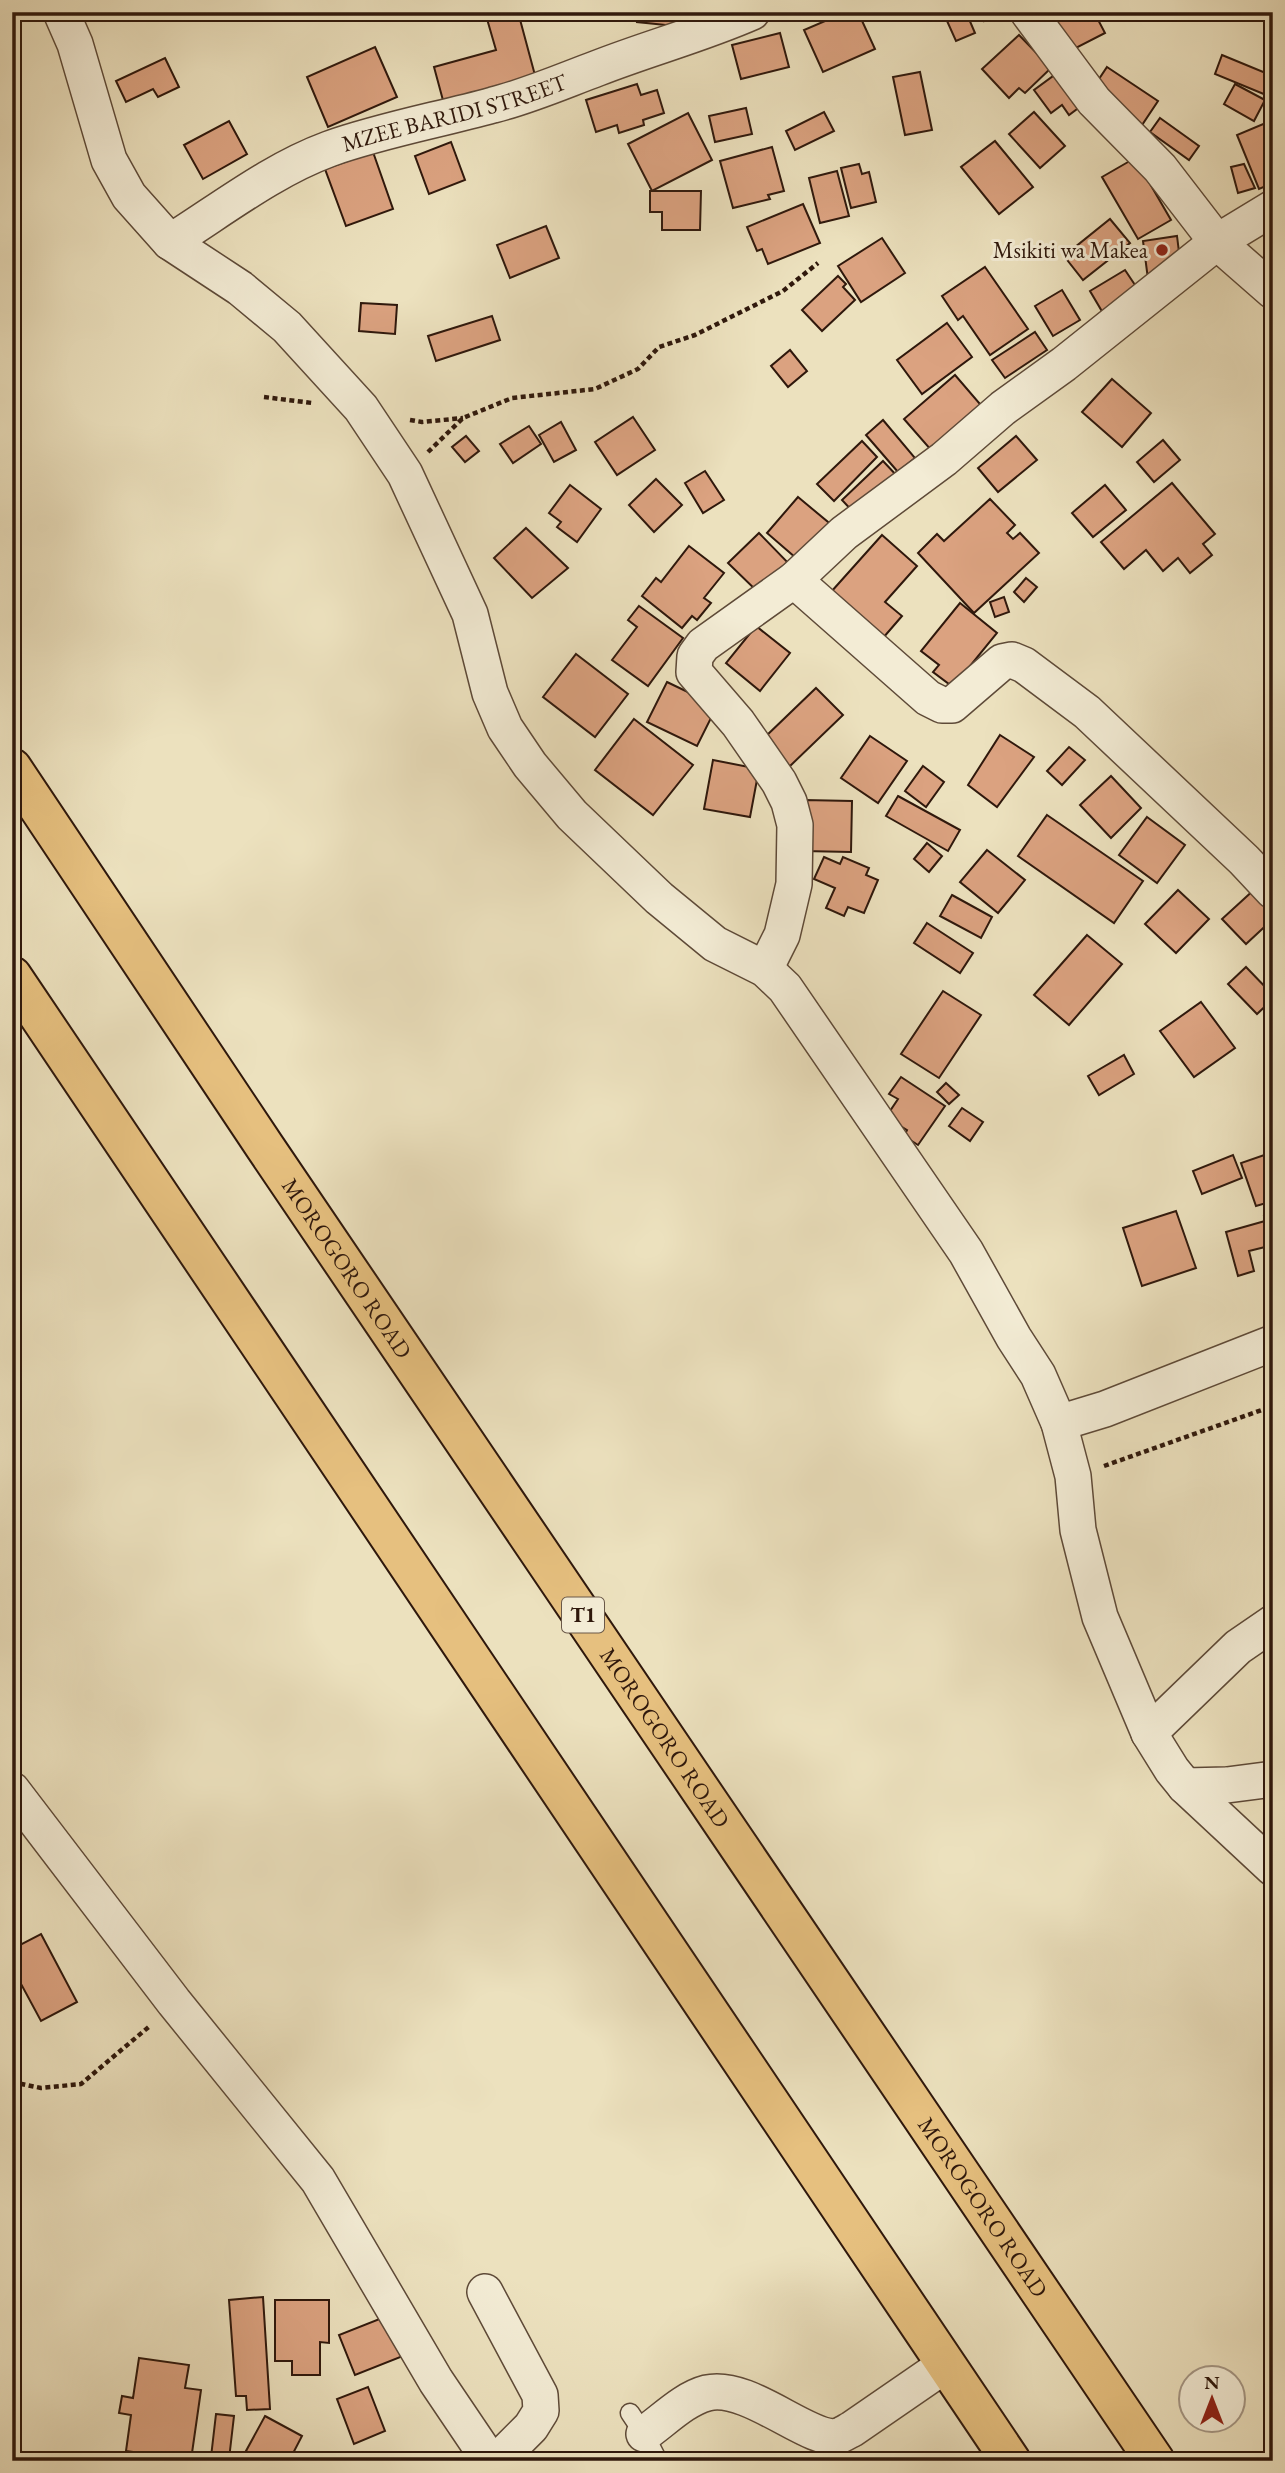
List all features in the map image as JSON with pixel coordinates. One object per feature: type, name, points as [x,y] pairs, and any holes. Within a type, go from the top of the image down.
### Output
[{"type":"highway","name":"MOROGORO ROAD","points":[[12,768],[272,1158],[1155,2461]]},
{"type":"highway","points":[[12,976],[1011,2461]]},
{"type":"street","points":[[61,12],[75,44],[109,160],[129,196],[170,243],[240,288],[287,327],[361,408],[405,474],[470,614],[490,693],[505,728],[530,765],[572,815],[659,898],[715,943],[765,969],[785,988],[966,1252],[1038,1375],[1059,1423],[1073,1476],[1078,1530],[1100,1617],[1149,1733],[1185,1786],[1273,1868]]},
{"type":"street","name":"MZEE BARIDI STREET","points":[[170,243],[290,166],[329,149],[554,87],[598,68],[719,27],[752,12]]},
{"type":"street","points":[[1028,12],[1094,101],[1160,169],[1217,243],[1273,291]]},
{"type":"street","points":[[765,969],[782,935],[794,884],[795,825],[789,802],[779,782],[738,723],[694,672],[695,656],[703,645],[794,580],[844,533],[944,459],[1003,408],[1085,348],[1217,243],[1273,208]]},
{"type":"street","points":[[794,580],[928,698],[942,705],[952,705],[1002,662],[1012,660],[1024,665],[1087,712],[1226,842],[1273,891]]},
{"type":"street","points":[[1059,1423],[1105,1409],[1273,1343]]},
{"type":"street","points":[[1149,1733],[1238,1647],[1273,1623]]},
{"type":"street","points":[[1185,1786],[1227,1785],[1273,1779]]},
{"type":"street","points":[[12,1790],[174,2002],[318,2180],[436,2381],[490,2461]]},
{"type":"street","points":[[485,2291],[540,2395],[541,2411],[531,2427],[497,2461]]},
{"type":"street","points":[[644,2436],[691,2399],[708,2393],[727,2391],[819,2433],[836,2437],[852,2429],[945,2365]]},
{"type":"path","points":[[361,408],[422,422],[463,418],[512,398],[595,389],[638,369],[659,347],[695,335],[783,291],[818,263]]},
{"type":"path","points":[[405,474],[463,418]]},
{"type":"path","points":[[1073,1476],[1273,1406]]},
{"type":"path","points":[[12,2082],[41,2088],[81,2084],[138,2038],[174,2002]]},
{"type":"building","points":[[485,12],[518,12],[536,79],[444,104],[434,67],[496,50]]},
{"type":"building","points":[[638,12],[677,12],[675,26],[637,22]]},
{"type":"building","points":[[846,12],[858,12],[875,49],[823,72],[804,30]]},
{"type":"building","points":[[943,12],[966,12],[975,33],[956,41]]},
{"type":"building","points":[[979,12],[998,12],[984,21]]},
{"type":"building","points":[[1052,12],[1094,12],[1105,33],[1072,50]]},
{"type":"building","points":[[780,33],[789,67],[741,79],[732,45]]},
{"type":"building","points":[[1019,35],[1051,68],[1025,93],[1019,88],[1009,98],[982,69]]},
{"type":"building","points":[[375,47],[397,97],[328,127],[307,77]]},
{"type":"building","points":[[1222,55],[1273,76],[1271,97],[1215,74]]},
{"type":"building","points":[[165,58],[179,87],[158,97],[153,89],[126,102],[116,81]]},
{"type":"building","points":[[1107,67],[1158,101],[1142,125],[1091,91]]},
{"type":"building","points":[[1060,71],[1085,103],[1069,115],[1062,105],[1051,113],[1034,90]]},
{"type":"building","points":[[920,72],[932,130],[905,135],[893,77]]},
{"type":"building","points":[[637,84],[641,95],[657,90],[664,113],[643,120],[644,125],[619,133],[617,125],[596,132],[586,100]]},
{"type":"building","points":[[1235,84],[1265,100],[1254,121],[1224,104]]},
{"type":"building","points":[[746,108],[752,134],[715,142],[709,116]]},
{"type":"building","points":[[824,112],[834,131],[795,150],[786,131]]},
{"type":"building","points":[[1034,112],[1065,146],[1040,168],[1009,134]]},
{"type":"building","points":[[688,113],[712,160],[652,191],[628,144]]},
{"type":"building","points":[[1160,118],[1199,146],[1189,160],[1150,132]]},
{"type":"building","points":[[1273,120],[1273,183],[1259,189],[1237,135]]},
{"type":"building","points":[[229,121],[247,154],[203,179],[184,145]]},
{"type":"building","points":[[995,141],[1033,187],[999,214],[961,167]]},
{"type":"building","points":[[451,142],[465,180],[429,194],[415,156]]},
{"type":"building","points":[[772,147],[784,191],[768,195],[770,199],[733,208],[720,161]]},
{"type":"building","points":[[373,152],[393,209],[346,226],[325,169]]},
{"type":"building","points":[[1135,158],[1171,220],[1138,239],[1102,177]]},
{"type":"building","points":[[859,164],[862,174],[869,172],[876,202],[851,208],[841,168]]},
{"type":"building","points":[[1244,164],[1255,188],[1238,193],[1231,167]]},
{"type":"building","points":[[837,171],[849,216],[820,223],[809,178]]},
{"type":"building","points":[[650,191],[701,191],[700,230],[662,230],[662,212],[650,212]]},
{"type":"building","points":[[803,204],[820,243],[768,264],[762,249],[757,251],[747,227]]},
{"type":"building","points":[[1110,219],[1130,243],[1083,280],[1064,256]]},
{"type":"building","points":[[546,226],[559,258],[510,278],[497,245]]},
{"type":"building","name":"Msikiti wa Makea","points":[[1177,236],[1180,260],[1148,279],[1143,241]]},
{"type":"building","points":[[882,238],[905,273],[861,302],[838,266]]},
{"type":"building","points":[[985,267],[1028,329],[990,355],[963,316],[958,320],[942,296]]},
{"type":"building","points":[[1125,270],[1139,291],[1103,313],[1090,291]]},
{"type":"building","points":[[838,276],[846,284],[843,287],[855,300],[822,331],[802,310]]},
{"type":"building","points":[[1062,290],[1080,320],[1053,336],[1035,306]]},
{"type":"building","points":[[361,303],[397,305],[395,334],[359,331]]},
{"type":"building","points":[[492,316],[500,340],[436,361],[428,336]]},
{"type":"building","points":[[947,323],[972,357],[922,394],[897,360]]},
{"type":"building","points":[[1035,332],[1047,350],[1005,378],[992,360]]},
{"type":"building","points":[[790,350],[807,371],[788,387],[771,366]]},
{"type":"building","points":[[955,375],[986,411],[931,450],[904,419]]},
{"type":"building","points":[[1112,379],[1151,413],[1122,447],[1082,412]]},
{"type":"building","points":[[633,417],[655,450],[617,475],[595,442]]},
{"type":"building","points":[[883,420],[915,458],[898,472],[866,435]]},
{"type":"building","points":[[561,422],[576,450],[554,462],[539,435]]},
{"type":"building","points":[[529,426],[541,444],[513,463],[500,444]]},
{"type":"building","points":[[466,436],[479,451],[465,462],[452,447]]},
{"type":"building","points":[[1016,436],[1037,460],[998,492],[978,468]]},
{"type":"building","points":[[1163,440],[1180,460],[1154,482],[1137,462]]},
{"type":"building","points":[[862,441],[877,457],[834,501],[817,484]]},
{"type":"building","points":[[883,461],[898,477],[857,516],[842,500]]},
{"type":"building","points":[[705,471],[724,500],[703,513],[685,483]]},
{"type":"building","points":[[656,479],[682,505],[654,532],[629,505]]},
{"type":"building","points":[[1172,483],[1215,534],[1203,544],[1212,555],[1190,573],[1178,558],[1163,571],[1146,550],[1124,569],[1101,542]]},
{"type":"building","points":[[570,485],[601,509],[577,542],[557,527],[561,522],[549,513]]},
{"type":"building","points":[[1105,485],[1126,510],[1093,537],[1072,513]]},
{"type":"building","points":[[798,497],[834,527],[803,564],[767,533]]},
{"type":"building","points":[[990,499],[1015,525],[1007,533],[1013,539],[1020,533],[1039,553],[974,613],[918,553],[937,534],[944,541]]},
{"type":"building","points":[[526,528],[568,568],[532,598],[494,558]]},
{"type":"building","points":[[759,533],[797,572],[763,597],[728,563]]},
{"type":"building","points":[[882,535],[917,566],[885,602],[902,616],[883,638],[831,592]]},
{"type":"building","points":[[689,546],[724,573],[704,598],[711,603],[697,620],[692,616],[682,628],[642,596],[656,578],[661,582]]},
{"type":"building","points":[[1026,578],[1037,587],[1024,602],[1014,592]]},
{"type":"building","points":[[1004,597],[1009,612],[995,617],[990,602]]},
{"type":"building","points":[[960,603],[997,633],[953,687],[933,672],[939,665],[921,651]]},
{"type":"building","points":[[639,606],[683,638],[648,686],[612,660],[637,627],[628,620]]},
{"type":"building","points":[[756,626],[790,653],[760,691],[726,663]]},
{"type":"building","points":[[576,654],[628,694],[595,737],[543,697]]},
{"type":"building","points":[[667,682],[717,706],[697,746],[647,722]]},
{"type":"building","points":[[816,688],[843,715],[789,767],[763,739]]},
{"type":"building","points":[[634,719],[693,765],[653,815],[595,770]]},
{"type":"building","points":[[1000,735],[1034,757],[997,807],[968,785]]},
{"type":"building","points":[[870,736],[907,761],[878,803],[841,778]]},
{"type":"building","points":[[1069,747],[1085,760],[1062,785],[1047,771]]},
{"type":"building","points":[[713,760],[759,769],[750,817],[704,809]]},
{"type":"building","points":[[923,766],[944,782],[926,807],[905,791]]},
{"type":"building","points":[[1111,776],[1141,808],[1111,838],[1080,805]]},
{"type":"building","points":[[898,796],[960,830],[948,851],[886,816]]},
{"type":"building","points":[[804,800],[852,801],[851,852],[803,851]]},
{"type":"building","points":[[1047,815],[1143,881],[1114,923],[1018,856]]},
{"type":"building","points":[[1147,817],[1185,845],[1157,883],[1119,855]]},
{"type":"building","points":[[927,843],[942,856],[929,872],[914,859]]},
{"type":"building","points":[[987,850],[1025,880],[998,913],[960,882]]},
{"type":"building","points":[[824,857],[840,864],[843,857],[869,868],[866,875],[878,880],[864,913],[848,907],[844,916],[826,908],[835,888],[814,879]]},
{"type":"building","points":[[1256,888],[1273,906],[1273,919],[1246,944],[1222,919]]},
{"type":"building","points":[[1178,890],[1209,919],[1176,953],[1145,924]]},
{"type":"building","points":[[952,895],[992,917],[981,938],[940,916]]},
{"type":"building","points":[[927,923],[973,953],[960,973],[914,943]]},
{"type":"building","points":[[1087,935],[1122,964],[1069,1025],[1034,995]]},
{"type":"building","points":[[1246,967],[1273,995],[1273,999],[1257,1014],[1228,984]]},
{"type":"building","points":[[943,991],[981,1015],[939,1078],[901,1054]]},
{"type":"building","points":[[1201,1002],[1235,1048],[1194,1077],[1160,1031]]},
{"type":"building","points":[[1124,1055],[1134,1074],[1099,1095],[1088,1076]]},
{"type":"building","points":[[901,1077],[945,1106],[918,1145],[904,1136],[907,1130],[886,1117],[898,1099],[889,1094]]},
{"type":"building","points":[[946,1083],[959,1095],[949,1104],[937,1092]]},
{"type":"building","points":[[962,1108],[983,1122],[970,1141],[949,1126]]},
{"type":"building","points":[[1273,1152],[1273,1201],[1256,1206],[1241,1163]]},
{"type":"building","points":[[1233,1155],[1242,1178],[1202,1194],[1193,1171]]},
{"type":"building","points":[[1176,1211],[1196,1268],[1142,1286],[1123,1228]]},
{"type":"building","points":[[1273,1214],[1273,1241],[1268,1243],[1269,1246],[1249,1251],[1254,1271],[1238,1276],[1226,1232],[1265,1221],[1264,1216]]},
{"type":"building","points":[[41,1934],[77,2002],[41,2021],[20,1982],[12,1986],[12,1949]]},
{"type":"building","points":[[263,2297],[270,2409],[247,2410],[246,2396],[236,2396],[229,2300]]},
{"type":"building","points":[[275,2300],[329,2300],[329,2343],[320,2342],[320,2375],[292,2375],[292,2361],[275,2361]]},
{"type":"building","points":[[387,2316],[403,2356],[355,2375],[339,2335]]},
{"type":"building","points":[[139,2358],[189,2365],[185,2388],[201,2390],[191,2460],[126,2451],[131,2415],[119,2413],[122,2396],[133,2398]]},
{"type":"building","points":[[368,2387],[385,2431],[354,2444],[337,2399]]},
{"type":"building","points":[[216,2414],[234,2416],[229,2459],[211,2457]]},
{"type":"building","points":[[265,2416],[302,2436],[289,2461],[263,2461],[246,2451]]},
{"type":"place","name":"Msikiti wa Makea","points":[[1162,250]]}]
